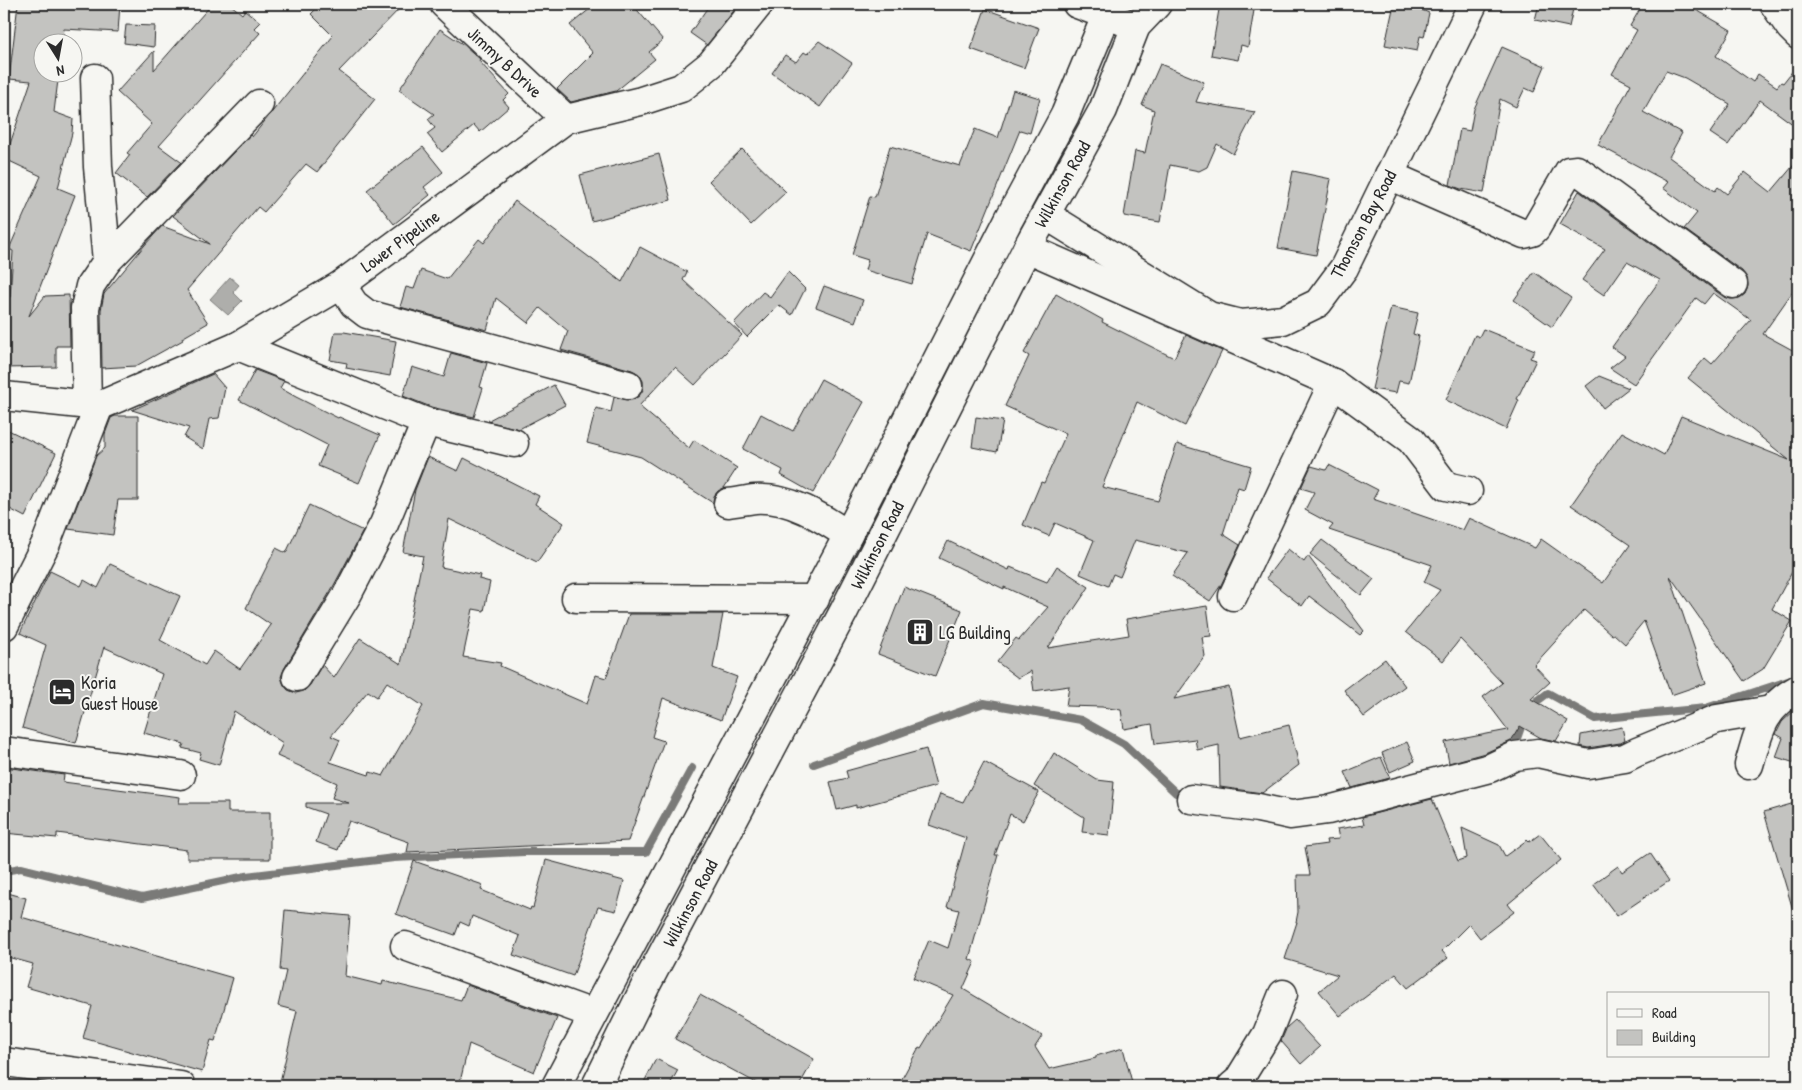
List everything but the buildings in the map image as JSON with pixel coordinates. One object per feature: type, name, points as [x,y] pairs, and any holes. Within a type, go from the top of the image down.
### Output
[{"type":"street","name":"Jimmy B Drive","points":[[444,4],[566,119]]},
{"type":"street","name":"Lower Pipeline","points":[[4,396],[93,406],[238,346],[341,284],[566,119],[641,101],[682,88],[711,64],[758,4]]},
{"type":"street","points":[[1077,4],[1108,8],[1136,26]]},
{"type":"street","name":"Wilkinson Road","points":[[596,1086],[645,987],[844,611],[1027,248],[1103,110],[1136,26],[1157,4]]},
{"type":"street","name":"Thomson Bay Road","points":[[1046,215],[1209,316],[1241,324],[1283,320],[1318,303],[1344,268],[1473,4]]},
{"type":"street","points":[[1774,4],[1798,35]]},
{"type":"street","name":"Wilkinson Road","points":[[556,1086],[815,598],[1009,219],[1065,115],[1108,8]]},
{"type":"street","points":[[95,78],[98,167],[107,261]]},
{"type":"street","points":[[4,626],[46,543],[93,406],[85,308],[90,286],[107,261],[259,104]]},
{"type":"street","points":[[1389,175],[1524,234],[1532,232],[1536,228],[1569,171],[1577,170],[1733,284]]},
{"type":"street","points":[[1027,248],[1333,383],[1411,440],[1446,486],[1468,491]]},
{"type":"street","points":[[341,284],[354,304],[367,314],[628,385]]},
{"type":"street","points":[[238,346],[426,422],[514,443]]},
{"type":"street","points":[[1233,596],[1333,383]]},
{"type":"street","points":[[297,677],[347,595],[384,524],[426,422]]},
{"type":"street","points":[[728,503],[757,499],[788,503],[818,515],[848,535]]},
{"type":"street","points":[[576,598],[815,598]]},
{"type":"street","points":[[1749,766],[1760,727],[1771,710],[1785,696],[1798,689]]},
{"type":"street","points":[[1191,799],[1258,808],[1291,815],[1328,810],[1490,768],[1515,756],[1538,754],[1588,764],[1625,758],[1717,719],[1771,710]]},
{"type":"street","points":[[4,751],[181,775]]},
{"type":"street","points":[[405,946],[593,1014]]},
{"type":"street","points":[[1232,1086],[1238,1081],[1267,1034],[1283,994]]},
{"type":"street","points":[[4,1062],[182,1086]]},
{"type":"shaded area","points":[[230,277],[239,285],[233,292],[242,301],[228,315],[210,299]]},
{"type":"waterway","points":[[1798,588],[1796,596],[1798,615]]},
{"type":"waterway","points":[[1528,708],[1548,693],[1595,719],[1706,708],[1794,679],[1798,670]]},
{"type":"waterway","points":[[814,764],[984,703],[1081,720],[1124,744],[1176,793],[1188,794]]},
{"type":"waterway","points":[[1510,749],[1515,744],[1524,719]]},
{"type":"waterway","points":[[4,871],[21,868],[142,898],[246,876],[394,858],[524,852],[646,852],[692,768]]},
{"type":"place","name":"LG Building","points":[[920,632]]},
{"type":"place","name":"Koria Guest House","points":[[62,692]]}]
